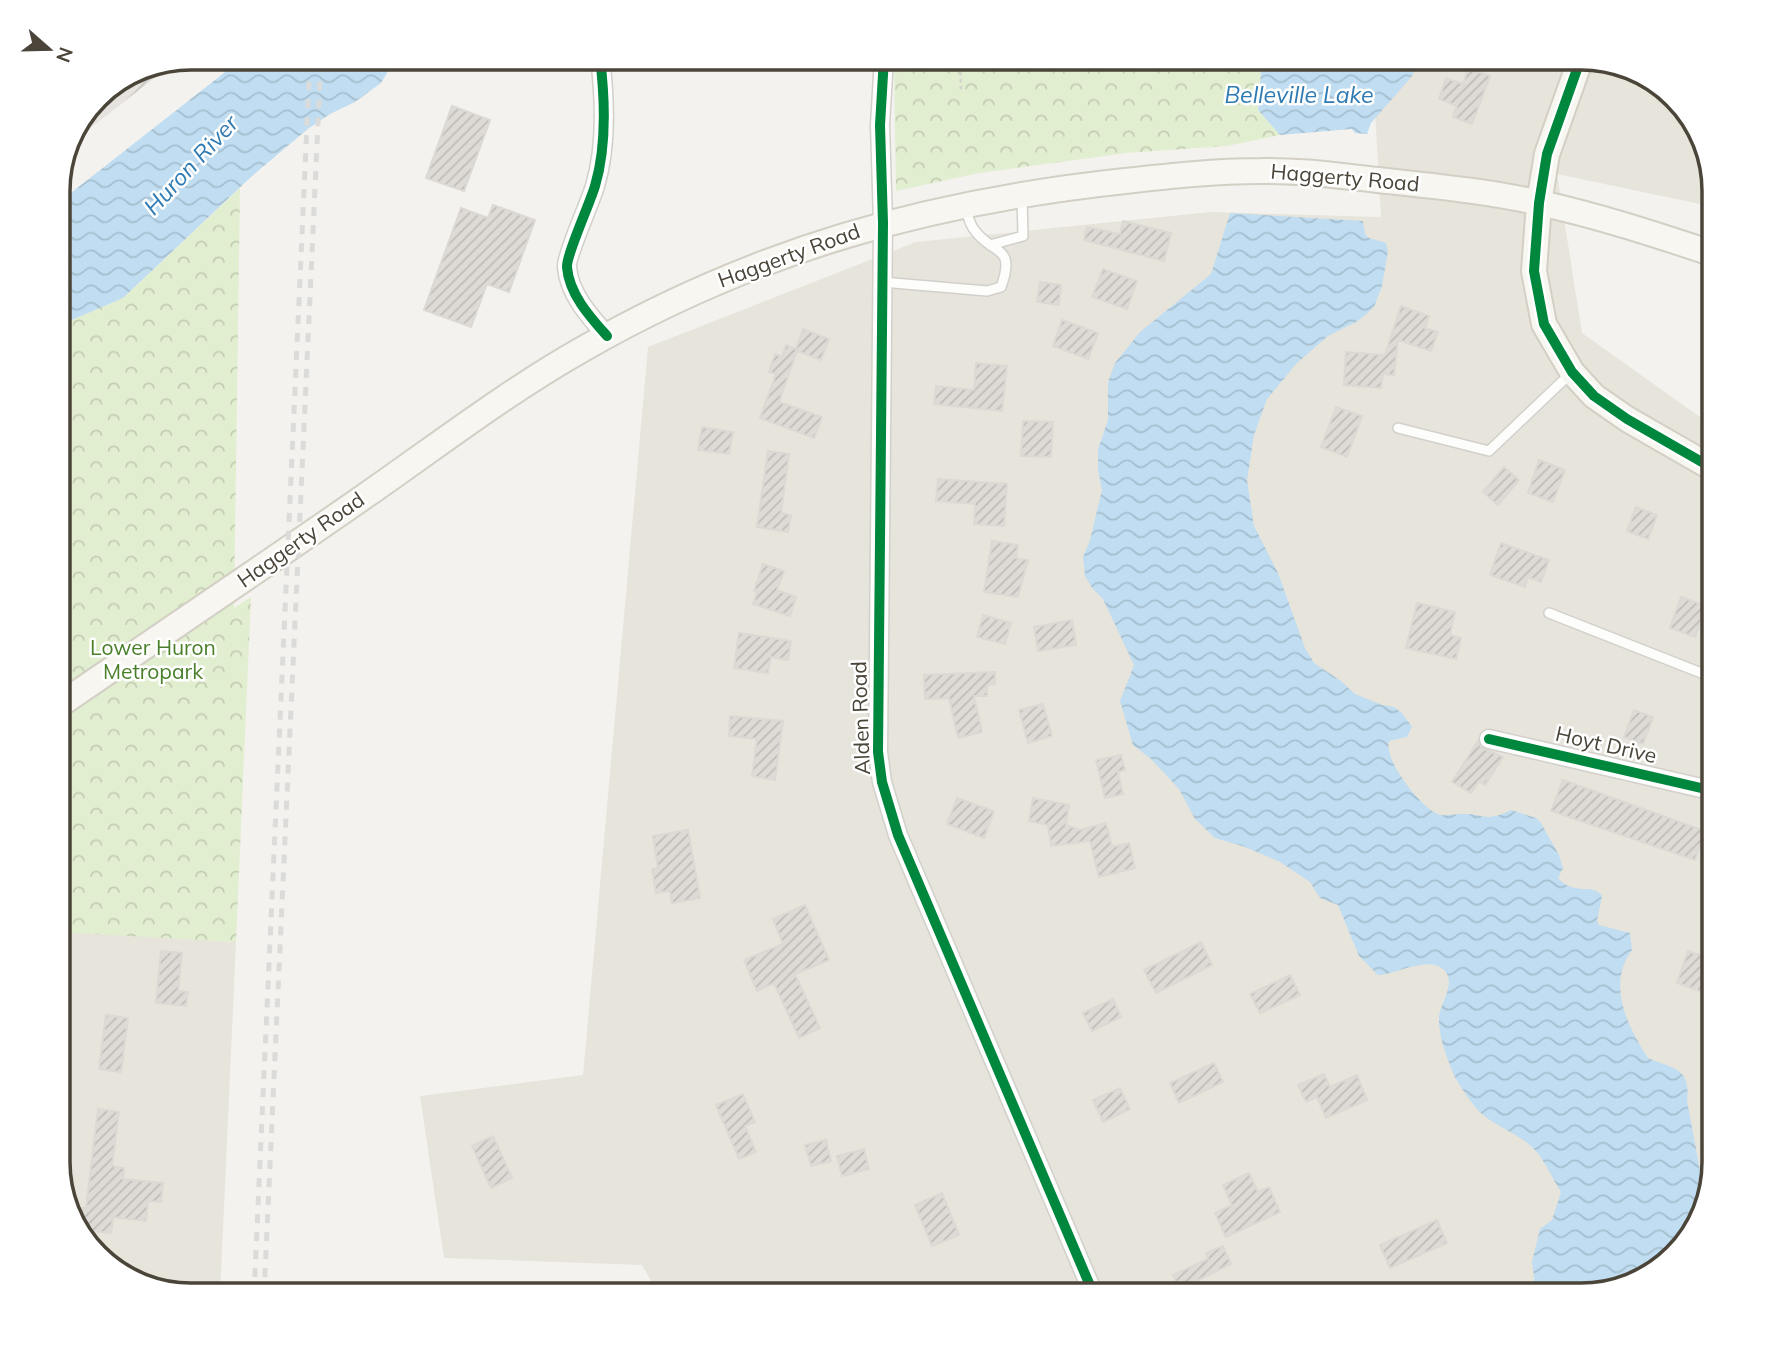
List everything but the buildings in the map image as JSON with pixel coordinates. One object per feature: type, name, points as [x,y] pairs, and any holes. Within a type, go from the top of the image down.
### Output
[{"type":"main road","points":[[1577,70],[1547,154],[1539,203],[1534,271],[1544,324],[1572,372],[1594,396],[1627,419],[1702,462]]},
{"type":"main road","name":"Haggerty Road","points":[[70,698],[502,401],[607,336],[732,275],[883,223],[1022,194],[1188,174],[1264,170],[1460,189],[1539,203],[1608,220],[1702,250]]},
{"type":"street","points":[[601,70],[604,101],[600,163],[588,209],[567,265],[571,283],[579,299],[607,336]]},
{"type":"street","name":"Alden Road","points":[[883,70],[880,125],[883,223],[878,741],[882,782],[898,835],[1089,1283]]},
{"type":"street","name":"Hoyt Drive","points":[[1489,738],[1702,788]]},
{"type":"lane","points":[[990,245],[1023,236],[1022,194]]},
{"type":"lane","points":[[882,282],[987,292],[1001,287],[1007,265],[1005,256],[973,228],[964,204]]},
{"type":"lane","points":[[1398,428],[1489,451],[1572,372]]},
{"type":"lane","points":[[1549,613],[1702,673]]},
{"type":"path","points":[[961,92],[962,70]]},
{"type":"shaded area","points":[[1373,70],[1581,70],[1620,76],[1655,95],[1677,117],[1696,152],[1700,168],[1702,204],[1557,174],[1582,333],[1702,418],[1702,1162],[1696,1201],[1677,1236],[1655,1258],[1620,1277],[1581,1283],[652,1283],[642,1265],[444,1258],[420,1096],[583,1075],[648,347],[916,242],[1211,212],[1381,217]]},
{"type":"shaded area","points":[[158,75],[86,132],[106,106],[124,90]]},
{"type":"shaded area","points":[[70,932],[236,942],[221,1283],[168,1281],[152,1277],[117,1258],[95,1236],[74,1193],[70,1170]]},
{"type":"green space","points":[[894,70],[1261,70],[1258,110],[1280,135],[1227,146],[1126,153],[979,173],[896,191]]},
{"type":"green space","name":"Lower Huron Metropark","points":[[240,188],[234,608],[251,597],[236,942],[70,933],[70,321],[123,298]]},
{"type":"water","name":"Huron River","points":[[228,70],[389,70],[381,83],[355,102],[309,128],[252,176],[123,298],[70,321],[70,194]]},
{"type":"water","name":"Belleville Lake","points":[[1261,70],[1413,70],[1413,75],[1371,123],[1367,134],[1355,133],[1352,129],[1280,135],[1258,110]]},
{"type":"water","points":[[1230,213],[1363,221],[1365,234],[1369,238],[1386,243],[1388,251],[1382,286],[1374,307],[1358,321],[1328,336],[1296,364],[1267,399],[1254,435],[1247,480],[1254,526],[1278,573],[1305,648],[1314,663],[1355,694],[1394,707],[1412,727],[1407,737],[1389,741],[1389,749],[1397,770],[1413,793],[1430,810],[1441,815],[1489,817],[1511,810],[1536,818],[1559,855],[1563,868],[1558,878],[1571,887],[1598,892],[1602,896],[1597,921],[1599,925],[1630,933],[1632,950],[1624,963],[1621,977],[1623,1006],[1633,1033],[1648,1058],[1672,1067],[1683,1075],[1686,1081],[1687,1101],[1701,1175],[1696,1201],[1677,1236],[1655,1258],[1620,1277],[1581,1283],[1535,1283],[1532,1261],[1540,1229],[1552,1220],[1561,1192],[1532,1147],[1482,1114],[1456,1079],[1439,1024],[1449,982],[1445,971],[1431,964],[1378,975],[1359,956],[1338,905],[1320,898],[1310,882],[1280,862],[1215,838],[1195,819],[1179,789],[1151,759],[1133,745],[1120,701],[1134,665],[1103,599],[1085,576],[1083,557],[1102,490],[1098,449],[1108,420],[1108,382],[1115,363],[1140,332],[1211,274]]},
{"type":"railway","points":[[255,1283],[309,70]]},
{"type":"railway","points":[[265,1283],[320,70]]},
{"type":"cycle path","points":[[601,70],[604,106],[602,155],[595,186],[567,267],[576,296],[607,336]]},
{"type":"cycle path","points":[[883,70],[880,125],[883,223],[878,752],[882,782],[898,835],[1089,1283]]},
{"type":"cycle path","points":[[1577,70],[1547,154],[1539,203],[1534,271],[1544,324],[1572,372],[1594,396],[1627,419],[1702,462]]},
{"type":"cycle path","points":[[1489,739],[1702,788]]}]
